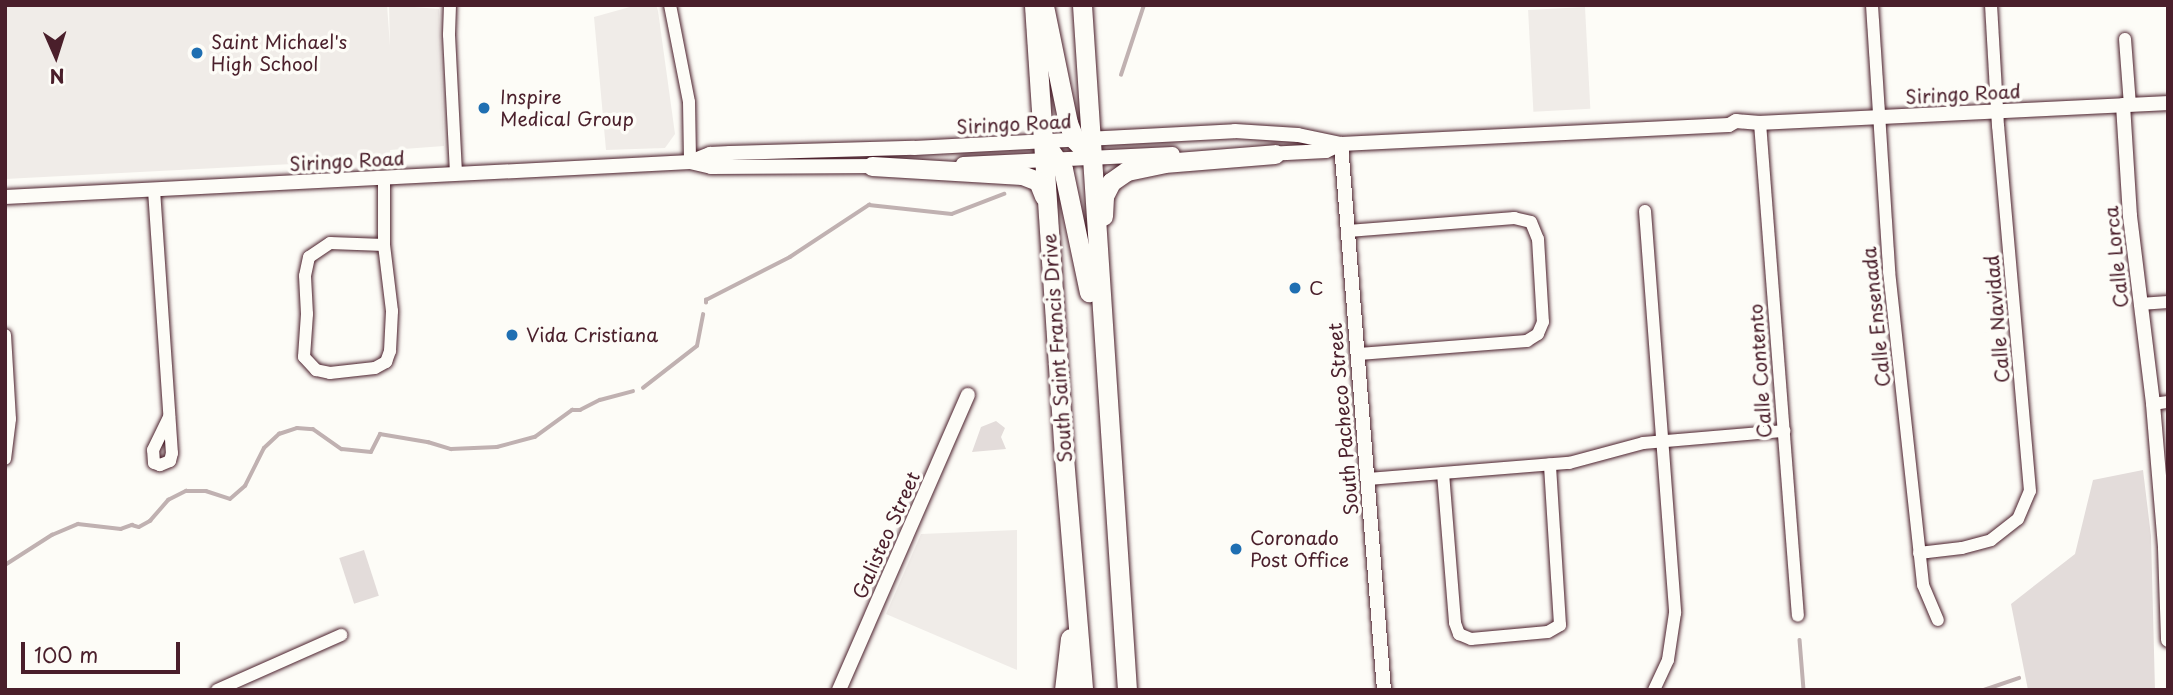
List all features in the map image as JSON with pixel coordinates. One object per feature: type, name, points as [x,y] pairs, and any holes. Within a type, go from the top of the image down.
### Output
[{"type":"highway","name":"South Saint Francis Drive","points":[[1034,5],[1049,154],[1047,205],[1083,690]]},
{"type":"highway","points":[[1044,5],[1068,123],[1086,145]]},
{"type":"highway","points":[[1082,5],[1086,145],[1101,301],[1127,690]]},
{"type":"highway","points":[[1049,154],[1066,179],[1107,397]]},
{"type":"highway","points":[[1101,301],[1103,207],[1111,182],[1127,171],[1164,163],[1275,154]]},
{"type":"highway","points":[[872,166],[1022,175],[1038,181],[1047,205]]},
{"type":"highway","points":[[1064,690],[1073,574]]},
{"type":"street","points":[[450,5],[456,174]]},
{"type":"street","points":[[670,5],[689,102],[690,162]]},
{"type":"street","name":"Calle Ensenada","points":[[1872,5],[1889,264],[1919,553],[1924,593],[1938,620]]},
{"type":"street","name":"Calle Navidad","points":[[1919,553],[1962,548],[1991,540],[2018,519],[2030,491],[1997,112],[1991,5]]},
{"type":"street","points":[[2125,39],[2127,105]]},
{"type":"street","name":"Siringo Road","points":[[5,197],[690,162],[711,167],[872,166],[1049,154],[1086,145],[1254,132],[1298,135],[1341,144],[1729,125],[1751,128],[1760,123],[2168,103]]},
{"type":"street","name":"Calle Lorca","points":[[2127,105],[2130,216],[2152,404],[2165,548],[2168,640]]},
{"type":"street","name":"Calle Contento","points":[[1760,123],[1798,617]]},
{"type":"street","name":"Siringo Road","points":[[690,162],[710,155],[730,153],[1049,154],[1086,145],[1203,153],[1275,154],[1326,151],[1341,144]]},
{"type":"street","name":"South Pacheco Street","points":[[1341,144],[1384,690]]},
{"type":"street","points":[[384,178],[384,245],[392,311],[390,351],[386,362],[375,368],[330,373],[316,370],[304,357],[307,314],[305,276],[309,257],[330,243],[384,245]]},
{"type":"street","points":[[154,190],[169,417]]},
{"type":"street","points":[[1645,211],[1675,613],[1670,652],[1654,690]]},
{"type":"street","points":[[1348,231],[1514,218],[1531,222],[1538,239],[1543,323],[1538,334],[1527,341],[1358,354]]},
{"type":"street","points":[[2140,304],[2168,302]]},
{"type":"street","points":[[5,335],[10,419],[5,459]]},
{"type":"street","name":"Galisteo Street","points":[[839,690],[968,395]]},
{"type":"street","points":[[2152,404],[2168,402]]},
{"type":"street","points":[[1368,479],[1576,462],[1633,444],[1783,431]]},
{"type":"street","points":[[1443,473],[1455,624],[1459,634],[1471,639],[1548,632],[1560,625],[1550,464]]},
{"type":"street","points":[[217,690],[341,635]]},
{"type":"shaded area","name":"Saint Michael's High School","points":[[5,5],[387,5],[390,46],[389,5],[439,9],[444,146],[390,150],[390,159],[5,179]]},
{"type":"shaded area","points":[[637,5],[656,5],[658,11],[675,134],[665,148],[606,150],[594,17]]},
{"type":"shaded area","points":[[1585,7],[1590,109],[1533,112],[1528,10]]},
{"type":"shaded area","points":[[996,421],[1005,428],[1001,437],[1006,449],[972,452],[981,427]]},
{"type":"shaded area","points":[[2143,470],[2151,536],[2155,690],[2028,690],[2011,604],[2075,554],[2093,480]]},
{"type":"shaded area","points":[[1017,530],[1017,670],[886,614],[921,534]]},
{"type":"shaded area","points":[[364,550],[379,596],[354,604],[339,558]]},
{"type":"waterway","points":[[1121,75],[1144,5]]},
{"type":"waterway","points":[[706,303],[706,300],[790,257],[869,205],[952,214],[1004,194]]},
{"type":"waterway","points":[[643,388],[697,346],[703,315]]},
{"type":"waterway","points":[[5,565],[52,535],[78,524],[121,529],[132,525],[139,527],[150,521],[168,500],[186,491],[206,491],[230,499],[245,486],[264,448],[279,434],[297,428],[313,429],[342,449],[371,452],[380,434],[451,449],[497,447],[535,437],[572,410],[580,410],[600,400],[633,391]]},
{"type":"waterway","points":[[1800,640],[1804,690]]},
{"type":"waterway","points":[[1984,690],[2019,678]]},
{"type":"place","name":"Saint Michael's High School","points":[[197,53]]},
{"type":"place","name":"Inspire Medical Group","points":[[484,108]]},
{"type":"place","name":"C","points":[[1295,288]]},
{"type":"place","name":"Vida Cristiana","points":[[512,335]]},
{"type":"place","name":"Coronado Post Office","points":[[1236,549]]}]
